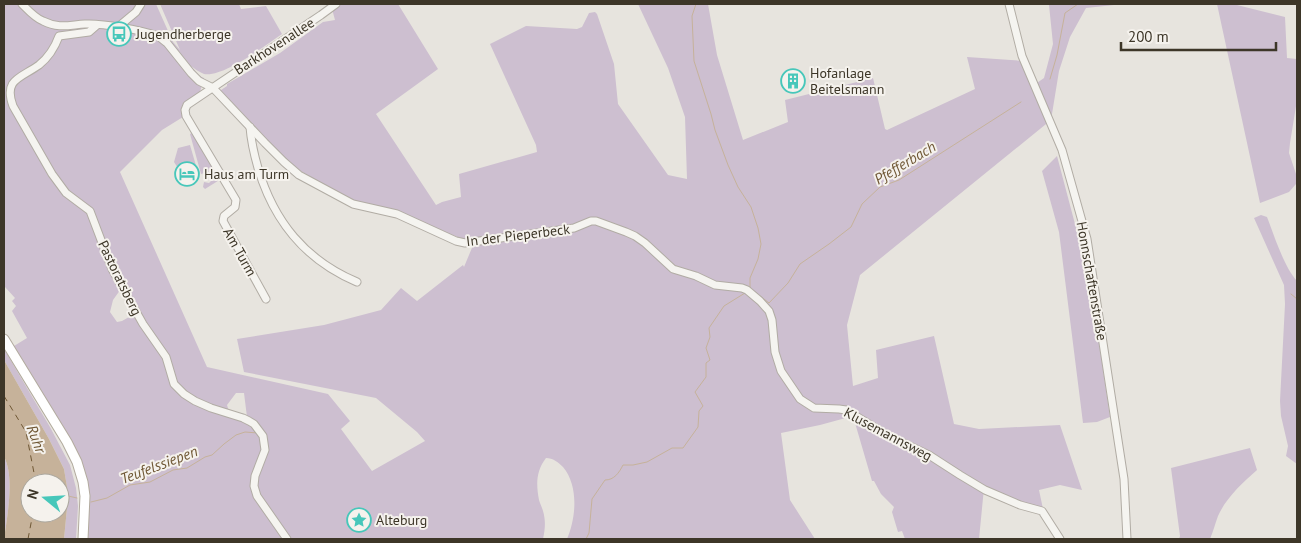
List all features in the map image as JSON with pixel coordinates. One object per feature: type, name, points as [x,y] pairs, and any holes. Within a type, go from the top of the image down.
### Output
[{"type":"main road","points":[[4,340],[67,442],[77,462],[85,496],[83,539]]},
{"type":"street","name":"In der Pieperbeck","points":[[22,4],[42,21],[53,25],[66,27],[85,24],[118,27],[158,36],[163,39],[191,73],[199,81],[213,88],[284,162],[299,175],[353,204],[397,214],[456,241],[465,243],[574,228],[591,221],[596,221],[614,226],[635,236],[677,271]]},
{"type":"street","points":[[118,27],[136,12],[142,4]]},
{"type":"street","name":"Barkhovenallee","points":[[213,88],[336,4]]},
{"type":"street","name":"Honnschaftenstraße","points":[[1009,4],[1022,56],[1062,150],[1087,239],[1124,479],[1128,539]]},
{"type":"street","name":"Pastoratsberg","points":[[97,25],[89,32],[59,36],[57,43],[40,64],[15,80],[10,89],[13,106],[52,174],[66,193],[90,211],[112,269],[143,324],[166,357],[174,384],[195,401],[249,421],[254,424],[263,436],[265,450],[255,476],[254,486],[257,496],[287,539]]},
{"type":"street","name":"Am Turm","points":[[213,88],[187,105],[185,114],[237,202],[235,207],[224,216],[223,222],[266,299]]},
{"type":"street","points":[[250,127],[251,140],[262,180],[287,229],[297,241],[326,267],[341,276],[357,282]]},
{"type":"street","name":"Klusemannsweg","points":[[677,271],[696,276],[715,285],[742,288],[760,301],[769,311],[772,320],[775,352],[781,371],[800,400],[814,408],[839,408],[846,410],[889,436],[929,455],[985,490],[1020,505],[1042,511],[1060,539]]},
{"type":"shaded area","points":[[4,4],[156,4],[173,42],[180,50],[160,4],[239,4],[241,9],[266,6],[282,34],[244,60],[222,71],[204,74],[191,66],[199,76],[204,78],[200,92],[182,105],[181,113],[183,117],[162,130],[120,172],[207,367],[328,394],[350,421],[341,429],[372,471],[425,441],[376,398],[244,372],[237,339],[324,325],[381,310],[401,288],[417,301],[463,265],[464,267],[474,243],[434,228],[397,210],[360,205],[319,182],[285,159],[221,94],[221,90],[227,84],[280,53],[323,22],[335,20],[332,9],[337,4],[398,4],[438,69],[376,114],[436,205],[461,197],[459,174],[537,152],[536,145],[490,44],[526,26],[577,29],[582,27],[589,13],[595,12],[614,64],[618,104],[668,175],[687,179],[685,117],[668,68],[638,4],[708,4],[717,55],[743,140],[788,122],[785,100],[873,78],[885,129],[887,130],[975,89],[967,57],[1024,61],[1034,85],[1044,78],[1053,44],[1049,5],[1114,4],[1086,8],[1070,37],[1059,71],[1051,120],[860,275],[847,325],[853,386],[878,378],[876,350],[934,336],[954,424],[979,429],[1060,425],[1082,490],[1060,485],[1039,490],[1043,509],[984,488],[979,539],[905,539],[902,531],[898,532],[892,512],[894,507],[881,494],[874,481],[872,481],[853,416],[781,433],[790,500],[815,539],[567,539],[574,512],[572,483],[563,467],[555,461],[546,458],[540,468],[537,483],[539,500],[545,518],[543,539],[86,539],[87,521],[69,440],[14,346],[27,338],[12,311],[16,306],[12,301],[15,298],[4,287]],"holes":[[[123,286],[138,312],[117,322],[110,312],[113,300]],[[236,393],[244,393],[247,417],[230,415],[227,405]]]},
{"type":"shaded area","points":[[1217,4],[1233,4],[1285,17],[1287,58],[1297,59],[1297,100],[1289,153],[1297,177],[1296,184],[1289,192],[1260,203]]},
{"type":"shaded area","points":[[192,133],[221,179],[205,189],[203,187],[204,182],[209,183],[212,180],[208,172],[201,174],[190,134]]},
{"type":"shaded area","points":[[190,145],[199,176],[192,182],[187,182],[174,162],[178,148]]},
{"type":"shaded area","points":[[1057,156],[1080,243],[1094,309],[1110,417],[1097,422],[1083,423],[1059,232],[1042,171]]},
{"type":"shaded area","points":[[1261,215],[1267,217],[1284,259],[1297,281],[1297,464],[1286,456],[1288,446],[1281,416],[1284,285],[1254,218]]},
{"type":"shaded area","points":[[4,349],[70,465],[78,506],[76,539],[64,539],[66,523],[70,523],[70,473],[65,473],[49,439],[4,360]]},
{"type":"shaded area","points":[[1250,448],[1257,470],[1225,503],[1210,539],[1179,539],[1171,468]]},
{"type":"shaded area","points":[[4,457],[10,486],[4,539]]},
{"type":"water","name":"Ruhr","points":[[4,360],[49,439],[65,473],[20,473],[20,523],[66,523],[64,539],[4,539],[10,486],[4,457]]},
{"type":"waterway","name":"Pfefferbach","points":[[696,4],[692,16],[694,61],[728,165],[738,187],[751,207],[758,228],[761,244],[758,259],[750,278],[750,288],[769,303],[788,283],[800,264],[851,227],[862,204],[880,187],[899,180],[1021,102]]},
{"type":"waterway","name":"Pfefferbach","points":[[1050,79],[1057,55],[1065,13],[1078,4]]},
{"type":"waterway","name":"Pfefferbach","points":[[586,539],[589,533],[592,499],[605,480],[616,476],[623,465],[647,462],[672,448],[683,448],[698,427],[699,411],[703,406],[695,392],[706,377],[706,363],[710,360],[706,348],[710,337],[709,328],[724,306],[745,293]]},
{"type":"waterway","points":[[1291,294],[1297,299]]},
{"type":"waterway","name":"Teufelssiepen","points":[[91,502],[107,498],[130,485],[150,482],[173,470],[187,468],[212,455],[236,435],[245,432],[258,433]]},
{"type":"waterway","name":"Teufelssiepen","points":[[70,496],[77,498]]},
{"type":"ferry route","points":[[4,396],[26,432],[34,473]]},
{"type":"ferry route","points":[[28,539],[31,523]]},
{"type":"place","name":"Jugendherberge","points":[[119,34]]},
{"type":"place","name":"Hofanlage Beitelsmann","points":[[793,81]]},
{"type":"place","name":"Haus am Turm","points":[[187,174]]},
{"type":"place","name":"Alteburg","points":[[359,520]]}]
